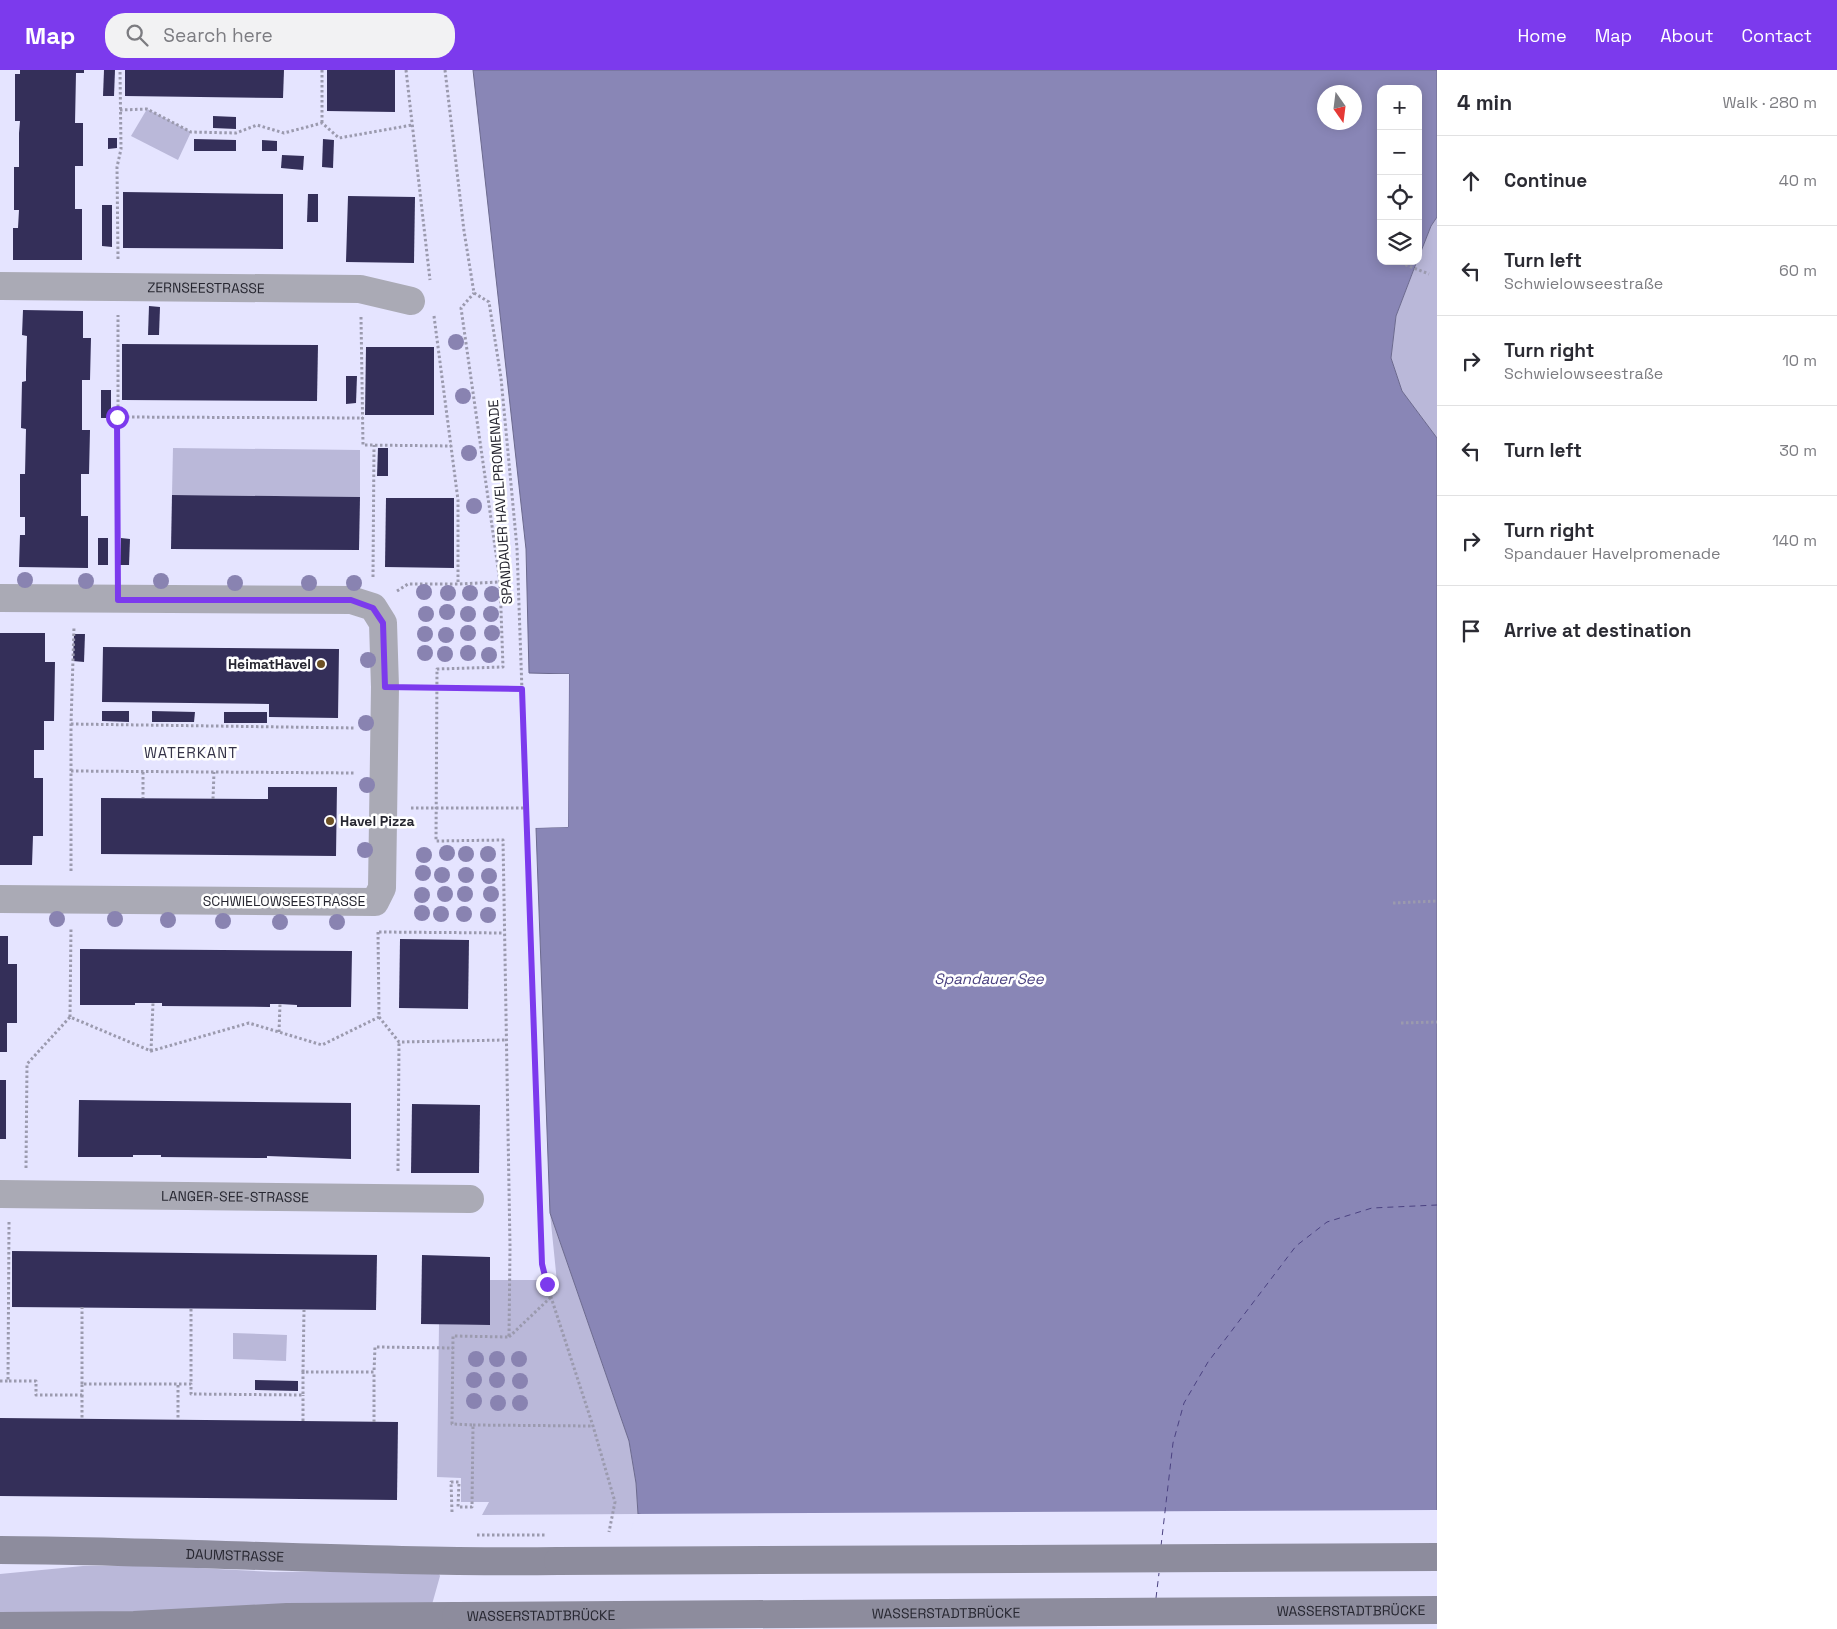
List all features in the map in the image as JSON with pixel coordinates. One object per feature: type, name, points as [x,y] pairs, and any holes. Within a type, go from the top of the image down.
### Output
[{"type":"main road","name":"DAUMSTRASSE","points":[[0,1550],[144,1551],[253,1557],[470,1562],[1437,1556]]},
{"type":"main road","name":"WASSERSTADTBRÜCKE","points":[[0,1626],[134,1625],[287,1617],[1437,1610]]},
{"type":"street","name":"ZERNSEESTRASSE","points":[[0,286],[360,289],[425,298]]},
{"type":"street","points":[[0,598],[351,600],[373,608]]},
{"type":"street","name":"SCHWIELOWSEESTRASSE","points":[[0,898],[374,902],[382,888],[385,687],[383,623],[373,608]]},
{"type":"street","name":"LANGER-SEE-STRASSE","points":[[11,1194],[470,1199]]},
{"type":"path","points":[[118,600],[117,167],[121,150],[120,70]]},
{"type":"path","points":[[322,70],[322,123],[339,138],[412,126]]},
{"type":"path","points":[[406,70],[425,298],[451,446],[458,500],[458,584]]},
{"type":"path","points":[[445,70],[464,231],[474,292],[462,308],[500,582],[503,666],[437,669],[436,841],[502,840],[510,1247],[509,1337]]},
{"type":"path","points":[[120,110],[146,109],[191,132],[236,134],[257,125],[284,133],[322,123]]},
{"type":"path","points":[[1406,265],[1429,274]]},
{"type":"path","points":[[360,289],[363,445],[451,446]]},
{"type":"path","name":"SPANDAUER HAVELPROMENADE","points":[[474,292],[489,302],[501,378],[517,548],[542,1264],[550,1297],[593,1426],[615,1502]]},
{"type":"path","points":[[117,417],[363,418]]},
{"type":"path","points":[[373,608],[374,445]]},
{"type":"path","points":[[373,608],[408,584],[500,582]]},
{"type":"path","points":[[8,1381],[11,1194],[27,1064],[70,1017],[71,724],[75,599]]},
{"type":"path","points":[[385,687],[522,689]]},
{"type":"path","points":[[71,724],[384,728]]},
{"type":"path","points":[[71,771],[384,773]]},
{"type":"path","points":[[143,772],[143,798]]},
{"type":"path","points":[[213,799],[214,772]]},
{"type":"path","points":[[383,808],[526,808]]},
{"type":"path","points":[[1393,903],[1437,901]]},
{"type":"path","points":[[374,902],[378,932],[379,1017],[399,1042],[397,1198]]},
{"type":"path","points":[[378,932],[504,933]]},
{"type":"path","points":[[151,1051],[153,1003]]},
{"type":"path","points":[[279,1032],[280,1004]]},
{"type":"path","points":[[70,1017],[151,1051],[249,1023],[322,1045],[379,1017]]},
{"type":"path","points":[[1401,1023],[1437,1022]]},
{"type":"path","points":[[399,1042],[506,1040]]},
{"type":"path","points":[[550,1297],[509,1337],[453,1336],[452,1424],[593,1426]]},
{"type":"path","points":[[82,1307],[82,1419]]},
{"type":"path","points":[[191,1308],[191,1394],[303,1395]]},
{"type":"path","points":[[303,1421],[304,1310]]},
{"type":"path","points":[[374,1422],[375,1347],[453,1348]]},
{"type":"path","points":[[303,1372],[374,1372]]},
{"type":"path","points":[[0,1381],[36,1381],[36,1395],[82,1395]]},
{"type":"path","points":[[82,1384],[191,1384]]},
{"type":"path","points":[[178,1385],[178,1420]]},
{"type":"path","points":[[452,1512],[451,1482],[459,1482],[458,1507],[472,1507],[473,1425]]},
{"type":"shaded area","points":[[147,109],[191,132],[178,160],[131,136]]},
{"type":"shaded area","points":[[1437,217],[1437,438],[1402,391],[1391,358],[1396,316],[1416,265],[1422,265],[1422,249],[1431,226]]},
{"type":"shaded area","points":[[173,448],[360,450],[360,497],[172,495]]},
{"type":"shaded area","points":[[550,1213],[629,1441],[636,1483],[638,1514],[482,1515],[489,1502],[461,1502],[461,1478],[437,1477],[439,1324],[490,1325],[490,1280],[543,1280],[558,1292]]},
{"type":"shaded area","points":[[233,1333],[287,1335],[286,1361],[233,1359]]},
{"type":"shaded area","points":[[83,1566],[159,1566],[274,1572],[438,1571],[440,1576],[431,1608],[0,1617],[0,1574]]},
{"type":"water","name":"Spandauer See","points":[[473,70],[1437,70],[1437,217],[1431,226],[1422,249],[1422,85],[1377,85],[1377,265],[1415,265],[1396,316],[1391,358],[1402,391],[1437,438],[1437,1629],[638,1514],[636,1483],[629,1441],[550,1213],[536,828],[568,827],[569,674],[529,673],[526,549]]},
{"type":"pier","points":[[527,674],[569,674],[568,827],[533,828],[535,826],[565,825],[566,676],[529,676]]},
{"type":"pier","points":[[1437,1510],[1437,1629],[611,1629],[635,1514]]},
{"type":"building","points":[[20,70],[84,70],[84,73],[76,73],[75,123],[83,123],[83,166],[75,166],[75,209],[82,209],[82,260],[13,260],[13,228],[18,228],[19,210],[14,210],[14,167],[19,167],[20,121],[15,121],[15,74],[20,74]]},
{"type":"building","points":[[104,70],[115,70],[114,96],[103,96]]},
{"type":"building","points":[[125,70],[284,70],[283,98],[125,96]]},
{"type":"building","points":[[327,70],[395,70],[395,112],[327,111]]},
{"type":"building","points":[[213,116],[236,117],[236,129],[213,128]]},
{"type":"building","points":[[108,138],[117,138],[117,148],[108,149]]},
{"type":"building","points":[[194,139],[236,140],[236,151],[194,151]]},
{"type":"building","points":[[323,139],[334,140],[333,168],[322,167]]},
{"type":"building","points":[[262,140],[277,141],[277,151],[262,151]]},
{"type":"building","points":[[282,155],[304,156],[303,170],[281,168]]},
{"type":"building","points":[[123,192],[283,194],[283,249],[123,248]]},
{"type":"building","points":[[308,194],[318,194],[318,222],[307,222]]},
{"type":"building","points":[[348,196],[415,197],[414,263],[346,262]]},
{"type":"building","points":[[102,205],[112,205],[112,247],[102,246]]},
{"type":"building","points":[[149,306],[160,307],[159,335],[148,335]]},
{"type":"building","points":[[23,310],[83,311],[83,338],[91,338],[90,380],[82,380],[82,430],[90,430],[89,474],[81,474],[81,516],[88,516],[88,568],[19,567],[20,535],[25,535],[25,517],[20,517],[20,474],[25,474],[26,429],[21,428],[22,382],[26,381],[27,336],[22,335]]},
{"type":"building","points":[[122,344],[318,345],[317,401],[122,400]]},
{"type":"building","points":[[366,347],[434,347],[434,415],[365,415]]},
{"type":"building","points":[[346,376],[357,376],[356,403],[346,404]]},
{"type":"building","points":[[101,390],[111,390],[111,418],[101,418]]},
{"type":"building","points":[[378,448],[388,448],[388,476],[377,476]]},
{"type":"building","points":[[172,495],[360,497],[359,550],[171,549]]},
{"type":"building","points":[[386,498],[454,498],[454,568],[385,567]]},
{"type":"building","points":[[98,538],[108,538],[108,565],[98,565]]},
{"type":"building","points":[[121,538],[130,539],[129,565],[120,565]]},
{"type":"building","points":[[0,633],[45,633],[45,662],[55,662],[54,721],[44,721],[44,750],[34,750],[34,778],[43,778],[43,836],[33,836],[32,865],[0,865]]},
{"type":"building","points":[[74,634],[85,634],[84,662],[73,661]]},
{"type":"building","points":[[103,647],[339,649],[338,718],[269,717],[269,704],[102,702]]},
{"type":"building","points":[[102,711],[129,711],[129,722],[102,721]]},
{"type":"building","points":[[152,711],[195,712],[194,722],[152,722]]},
{"type":"building","points":[[224,712],[267,712],[267,723],[224,723]]},
{"type":"building","points":[[268,787],[337,787],[336,856],[101,854],[101,798],[268,799]]},
{"type":"building","points":[[0,936],[8,936],[8,964],[17,964],[17,1023],[7,1023],[7,1052],[0,1052]]},
{"type":"building","points":[[400,939],[469,940],[468,1009],[399,1008]]},
{"type":"building","points":[[80,949],[352,951],[351,1007],[297,1007],[297,1005],[280,1004],[270,1004],[270,1007],[162,1006],[162,1003],[80,1005]]},
{"type":"building","points":[[0,1080],[6,1080],[6,1139],[0,1139]]},
{"type":"building","points":[[79,1100],[351,1103],[351,1159],[267,1156],[267,1158],[161,1157],[161,1155],[78,1157]]},
{"type":"building","points":[[412,1104],[480,1105],[479,1173],[411,1173]]},
{"type":"building","points":[[12,1251],[377,1255],[376,1310],[12,1307]]},
{"type":"building","points":[[422,1255],[490,1257],[490,1325],[421,1324]]},
{"type":"building","points":[[255,1380],[298,1381],[298,1391],[255,1390]]},
{"type":"building","points":[[0,1418],[398,1422],[397,1500],[0,1496]]},
{"type":"ferry route","points":[[1161,1546],[1173,1443],[1184,1403],[1208,1362],[1296,1246],[1327,1222],[1372,1208],[1437,1205]]},
{"type":"ferry route","points":[[1156,1598],[1159,1573]]},
{"type":"place","name":"HeimatHavel","points":[[321,664]]},
{"type":"place","name":"Havel Pizza","points":[[330,821]]},
{"type":"district","name":"WATERKANT","points":[[191,752]]},
{"type":"route","points":[[117,417],[118,600],[351,600],[373,608],[383,623],[385,687],[522,689],[542,1264],[547,1284]]}]
